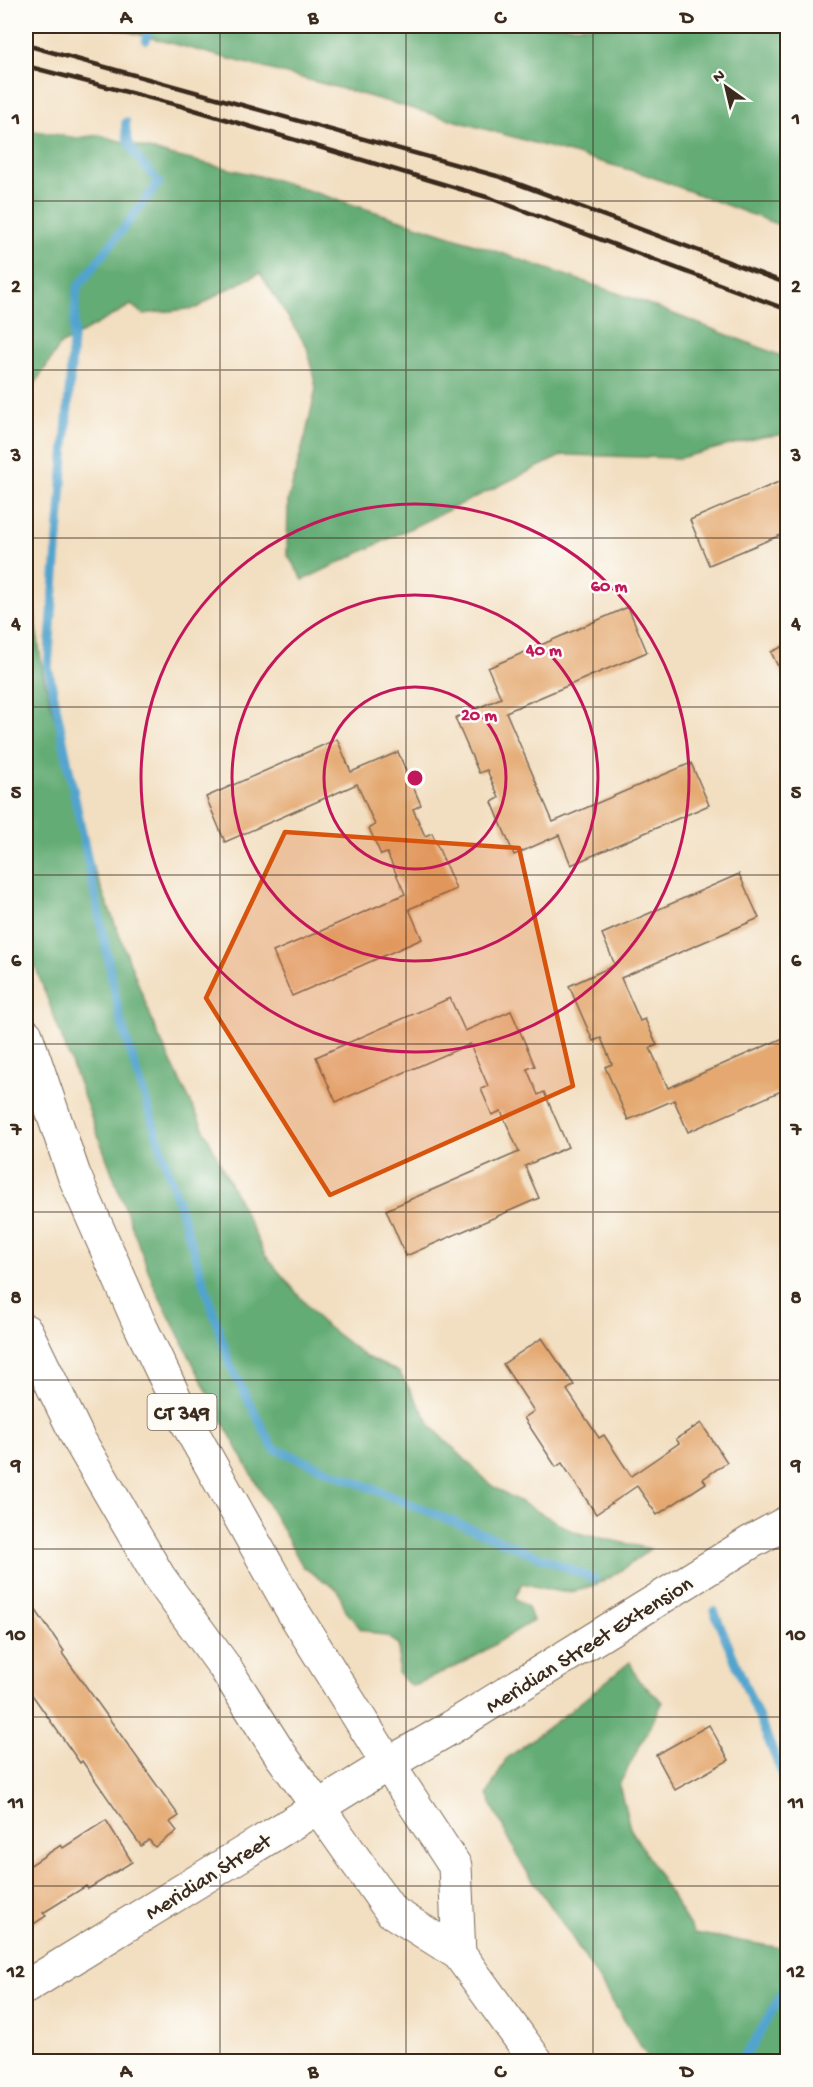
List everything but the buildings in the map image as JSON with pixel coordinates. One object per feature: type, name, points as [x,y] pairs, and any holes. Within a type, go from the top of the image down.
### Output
[{"type":"main road","name":"CT 349","points":[[26,1035],[74,1175],[140,1325],[185,1419],[292,1610],[455,1866],[459,1954]]},
{"type":"main road","points":[[26,1330],[78,1438],[159,1577],[224,1666],[280,1754],[391,1911],[459,1954],[537,2061]]},
{"type":"main road","name":"Meridian Street Extension","points":[[388,1764],[751,1542],[788,1522]]},
{"type":"main road","name":"Meridian Street","points":[[26,1987],[388,1764]]},
{"type":"highlighted area","points":[[285,832],[519,848],[573,1086],[330,1195],[206,998]]},
{"type":"green space","points":[[107,26],[787,26],[787,228],[644,174],[350,91]]},
{"type":"green space","points":[[26,127],[29,130],[77,138],[99,135],[170,155],[276,180],[472,243],[640,301],[787,358],[787,434],[761,437],[680,458],[563,455],[303,580],[287,554],[288,500],[316,388],[307,347],[260,273],[220,293],[197,308],[143,314],[131,305],[60,345],[26,398]]},
{"type":"green space","points":[[26,503],[36,629],[44,677],[93,867],[158,1035],[265,1255],[320,1321],[366,1357],[399,1372],[433,1428],[492,1486],[574,1532],[650,1549],[610,1578],[587,1588],[563,1592],[522,1583],[515,1598],[528,1607],[533,1621],[467,1661],[411,1686],[398,1673],[399,1644],[388,1637],[361,1629],[346,1611],[338,1590],[303,1567],[220,1417],[154,1286],[27,944]]},
{"type":"green space","points":[[630,1662],[638,1680],[663,1702],[619,1785],[630,1828],[694,1933],[787,1949],[787,2061],[650,2061],[570,1934],[522,1864],[487,1795],[506,1759]]},
{"type":"waterway","points":[[146,40],[148,26]]},
{"type":"waterway","points":[[126,122],[128,139],[135,155],[159,182],[77,288],[48,667],[121,1022],[230,1365],[273,1448],[594,1579]]},
{"type":"waterway","points":[[714,1611],[788,1787]]},
{"type":"waterway","points":[[740,2062],[754,2043],[788,1982]]},
{"type":"railway","points":[[26,45],[497,176],[788,284]]},
{"type":"railway","points":[[26,66],[181,106],[490,198],[788,310]]}]
